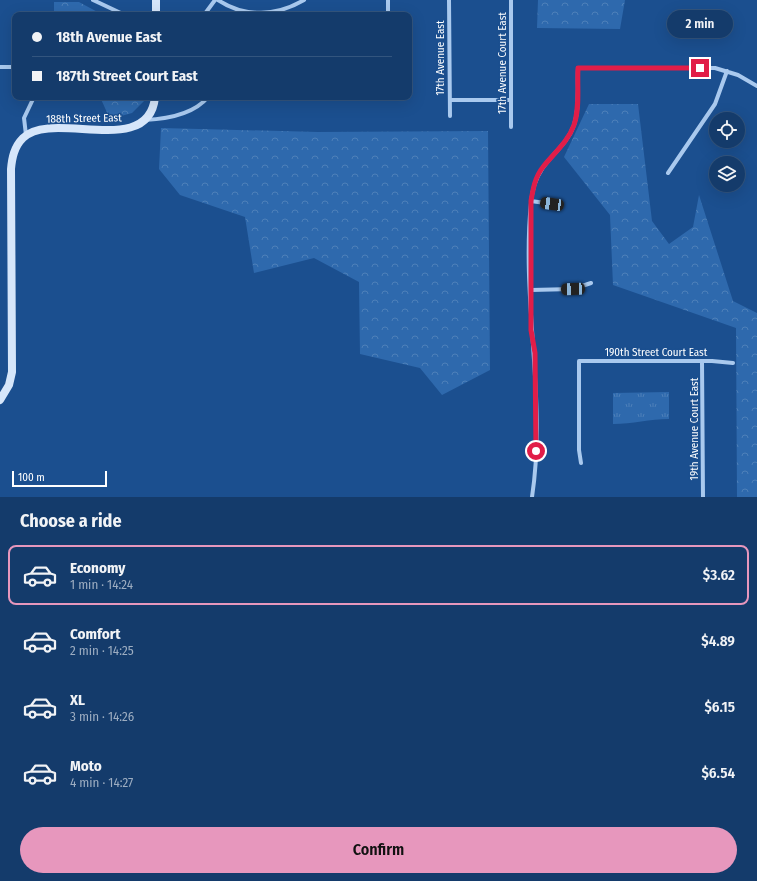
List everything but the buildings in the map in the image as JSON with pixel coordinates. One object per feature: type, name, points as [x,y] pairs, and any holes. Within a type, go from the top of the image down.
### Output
[{"type":"street","points":[[93,0],[119,12]]},
{"type":"street","points":[[156,0],[156,12]]},
{"type":"street","points":[[206,12],[214,0]]},
{"type":"street","points":[[218,0],[238,10],[251,12]]},
{"type":"street","points":[[270,12],[292,8],[304,0]]},
{"type":"street","points":[[388,0],[388,12]]},
{"type":"street","name":"17th Avenue East","points":[[449,0],[450,116]]},
{"type":"street","name":"17th Avenue Court East","points":[[511,0],[511,127]]},
{"type":"street","points":[[0,67],[12,67]]},
{"type":"street","points":[[532,497],[536,466],[536,421],[535,353],[531,330],[530,290],[531,201],[535,182],[542,168],[566,142],[574,126],[577,109],[578,68],[715,68],[738,75],[757,86]]},
{"type":"street","points":[[668,173],[715,104],[727,71]]},
{"type":"street","points":[[0,400],[9,385],[12,372],[12,161],[16,147],[26,135],[24,118],[33,100]]},
{"type":"street","points":[[145,120],[152,113],[155,100]]},
{"type":"street","name":"188th Street East","points":[[26,135],[45,130],[124,129],[136,126],[145,120],[169,118],[196,106],[204,100]]},
{"type":"street","points":[[450,100],[511,100]]},
{"type":"street","points":[[531,201],[552,204]]},
{"type":"street","points":[[530,290],[573,289],[591,283]]},
{"type":"street","name":"190th Street Court East","points":[[581,462],[579,450],[579,360],[733,362]]},
{"type":"street","name":"19th Avenue Court East","points":[[702,361],[703,497]]},
{"type":"green space","points":[[538,0],[625,0],[620,29],[537,28]]},
{"type":"green space","points":[[54,2],[79,2],[97,12],[54,12]]},
{"type":"green space","points":[[101,100],[145,100],[132,113],[110,119]]},
{"type":"green space","points":[[589,104],[638,104],[652,221],[669,244],[693,227],[699,195],[733,301],[757,313],[757,497],[737,497],[736,328],[613,285],[610,215],[564,157]]},
{"type":"green space","points":[[161,128],[318,132],[488,131],[490,370],[442,395],[420,368],[360,354],[359,282],[314,258],[254,273],[245,217],[180,195],[159,169]]},
{"type":"green space","points":[[669,392],[669,419],[613,424],[613,393]]},
{"type":"route","points":[[536,451],[535,353],[531,330],[531,201],[535,182],[542,168],[566,142],[574,126],[577,109],[578,68],[700,68]]}]
